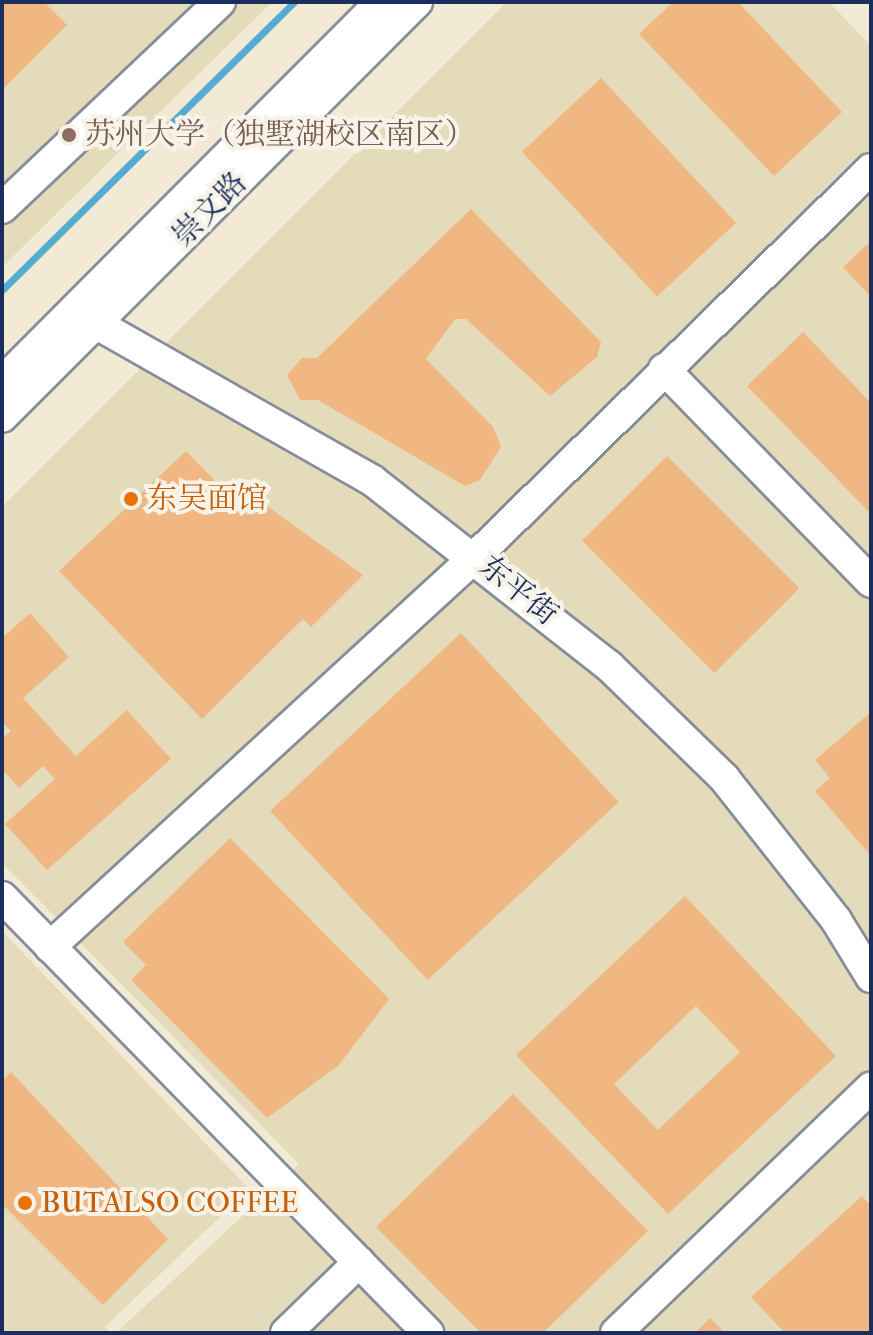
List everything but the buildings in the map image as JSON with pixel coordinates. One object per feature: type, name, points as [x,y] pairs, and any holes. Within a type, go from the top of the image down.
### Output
[{"type":"street","points":[[2,208],[220,2]]},
{"type":"street","name":"崇文路","points":[[2,417],[84,319],[381,2]]},
{"type":"street","name":"崇文路","points":[[2,382],[84,319],[417,2]]},
{"type":"street","points":[[50,947],[476,556],[871,169]]},
{"type":"street","name":"东平街","points":[[84,319],[360,473],[476,556],[609,666],[724,778],[836,920],[871,977]]},
{"type":"street","points":[[664,369],[871,582]]},
{"type":"street","points":[[2,897],[428,1333]]},
{"type":"street","points":[[616,1333],[871,1088]]},
{"type":"street","points":[[286,1333],[359,1262]]},
{"type":"shaded area","name":"苏州大学（独墅湖校区南区）","points":[[2,2],[272,2],[2,267]]},
{"type":"shaded area","points":[[507,2],[829,2],[871,46],[871,1333],[116,1333],[299,1164],[2,863],[2,507]]},
{"type":"shaded area","points":[[2,931],[249,1189],[105,1327],[110,1333],[2,1333]]},
{"type":"waterway","points":[[2,290],[294,2]]},
{"type":"place","name":"苏州大学（独墅湖校区南区）","points":[[69,135]]},
{"type":"place","name":"东吴面馆","points":[[131,499]]},
{"type":"place","name":"BUTALSO COFFEE","points":[[25,1203]]}]
